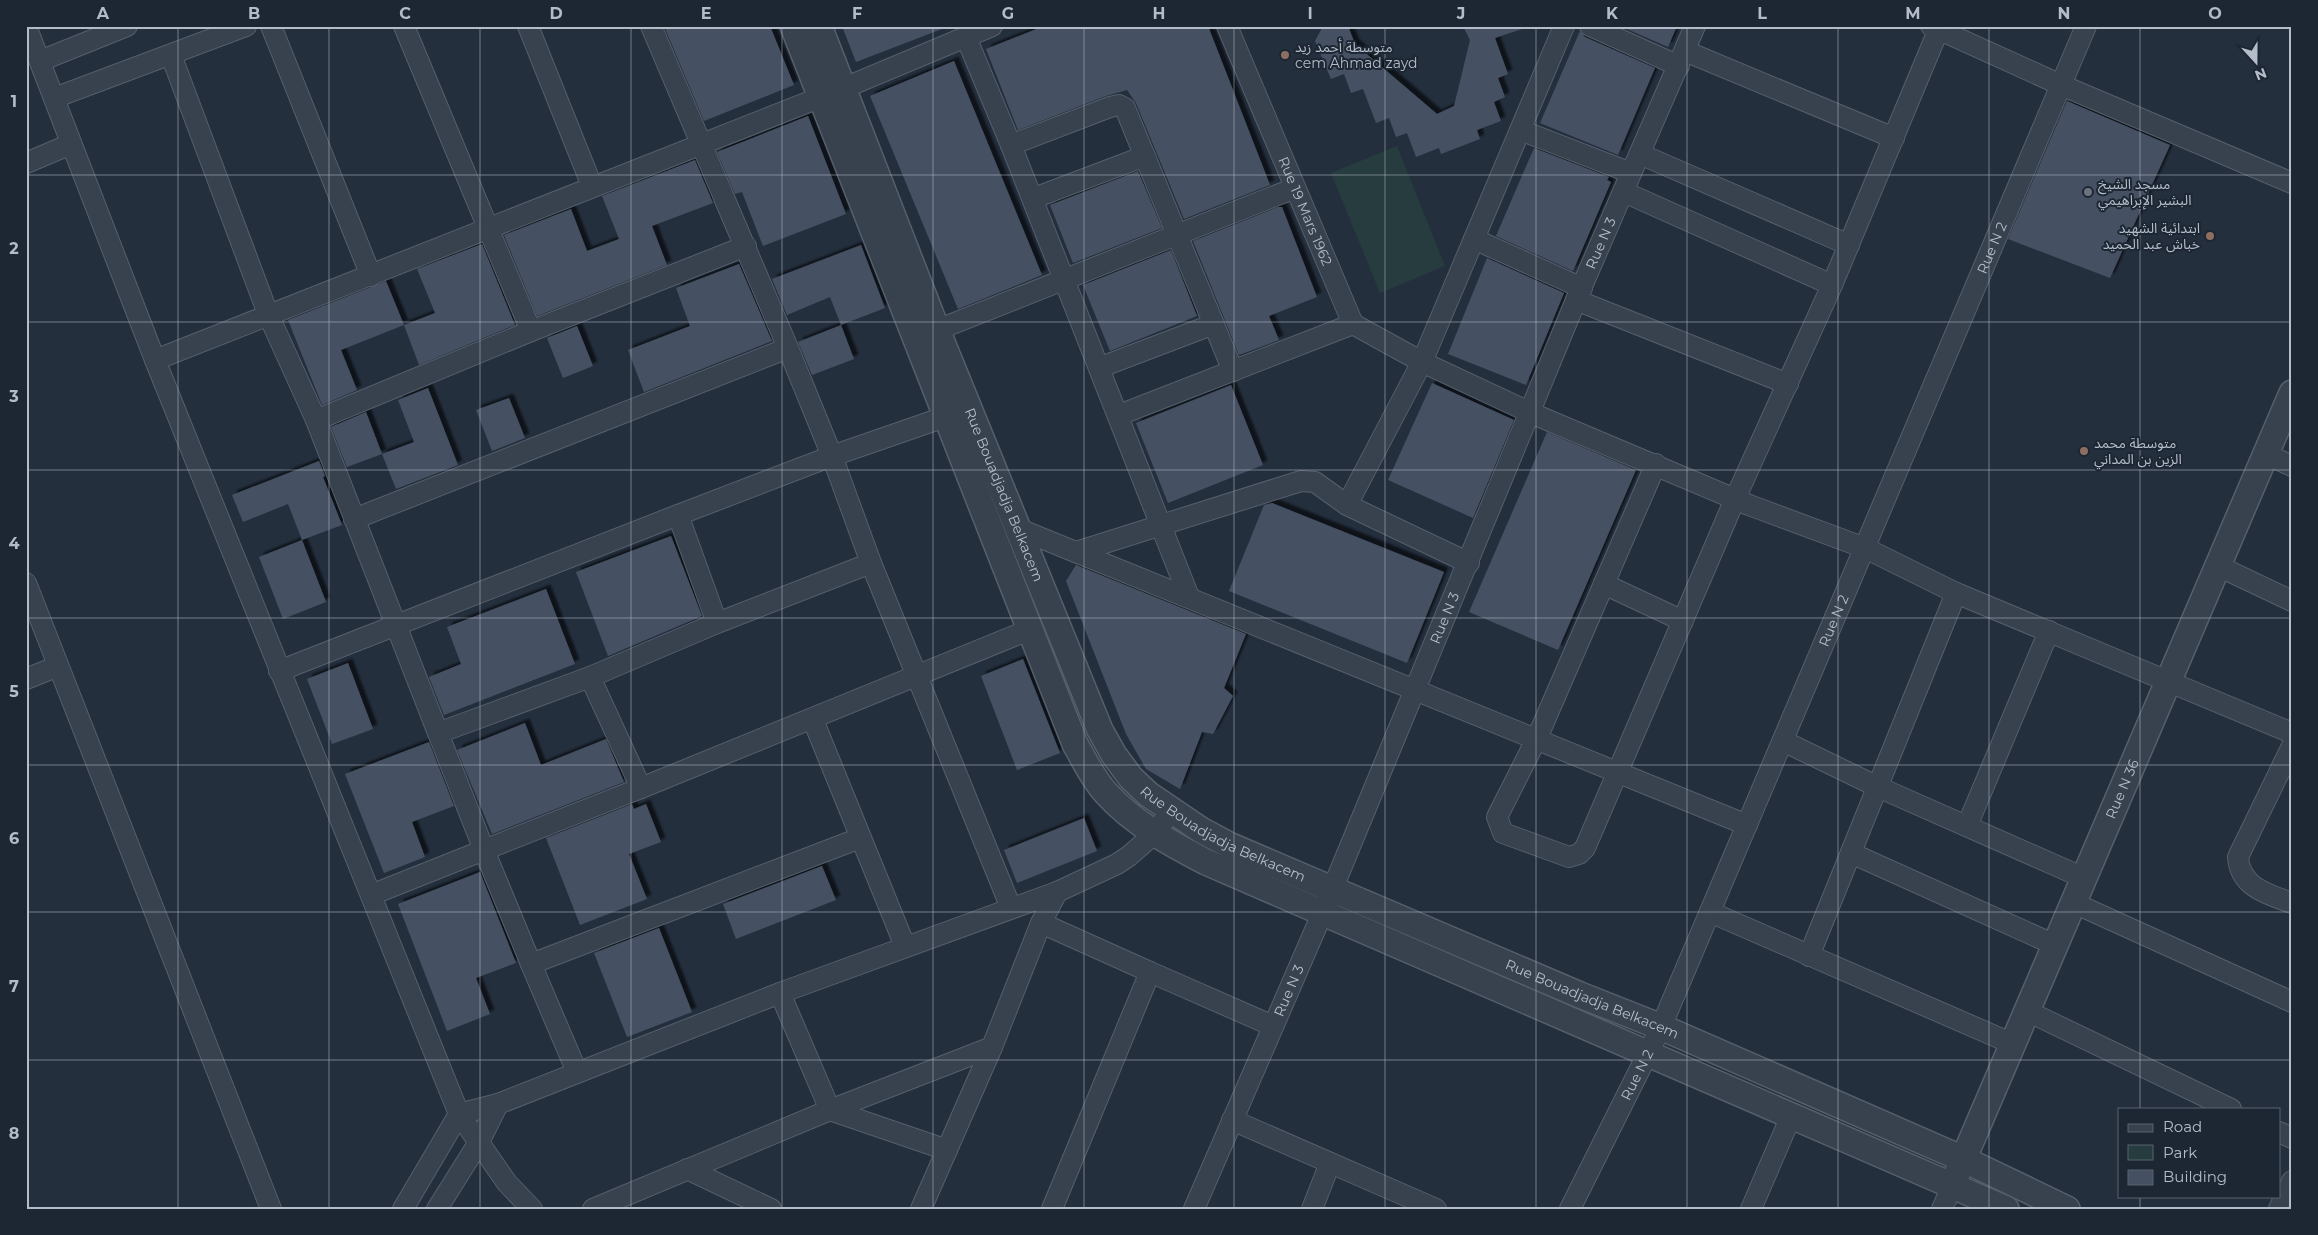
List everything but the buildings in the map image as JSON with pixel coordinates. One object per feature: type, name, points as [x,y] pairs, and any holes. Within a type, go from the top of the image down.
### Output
[{"type":"street","points":[[26,26],[155,360],[459,1114],[507,1183],[532,1209]]},
{"type":"street","points":[[40,61],[127,26]]},
{"type":"street","points":[[54,98],[246,26]]},
{"type":"street","points":[[272,26],[371,276]]},
{"type":"street","points":[[404,26],[531,331]]},
{"type":"street","points":[[528,26],[592,186]]},
{"type":"street","points":[[651,26],[788,348],[832,456],[871,563],[1011,908]]},
{"type":"street","name":"Rue Bouadjadja Belkacem","points":[[793,26],[833,93],[937,330],[958,412],[1018,529],[1100,730],[1131,778],[1171,812],[1327,900],[1649,1054],[1953,1184],[2006,1209]]},
{"type":"street","name":"Rue Bouadjadja Belkacem","points":[[819,26],[833,93],[958,412],[1031,629],[1076,744],[1090,771],[1106,794],[1155,833],[1206,862],[1327,900],[1661,1027],[1964,1159],[2067,1209]]},
{"type":"street","points":[[155,360],[268,314],[371,276],[592,186],[833,93],[992,26]]},
{"type":"street","name":"Rue 19 Mars 1962","points":[[1227,26],[1353,324]]},
{"type":"street","points":[[1347,505],[1422,362],[1564,26]]},
{"type":"street","points":[[1590,26],[1682,58],[1894,138]]},
{"type":"street","name":"Rue N 3","points":[[1194,1209],[1327,900],[1579,294],[1695,26]]},
{"type":"street","name":"Rue N 2","points":[[1570,1209],[1661,1027],[2086,26]]},
{"type":"street","points":[[1656,464],[1537,738],[1497,817],[1503,833],[1570,856],[1579,854],[1585,848],[1735,499],[1832,285],[1894,138],[1937,27],[2061,85],[2292,184]]},
{"type":"street","points":[[966,36],[1034,198],[1163,524],[1189,597]]},
{"type":"street","points":[[171,55],[268,314],[316,420],[484,850],[577,1072]]},
{"type":"street","points":[[1011,145],[1110,107],[1119,105],[1126,110],[1233,371]]},
{"type":"street","points":[[1520,130],[1631,173]]},
{"type":"street","points":[[26,163],[71,144]]},
{"type":"street","points":[[1640,154],[1849,245]]},
{"type":"street","points":[[1034,198],[1145,156]]},
{"type":"street","points":[[937,330],[1295,188]]},
{"type":"street","points":[[1624,192],[1832,285]]},
{"type":"street","points":[[1474,239],[1579,294],[1788,384]]},
{"type":"street","points":[[316,420],[531,331],[746,246]]},
{"type":"street","points":[[1100,367],[1214,324]]},
{"type":"street","points":[[1119,415],[1353,324],[1422,362],[1530,413],[1656,464],[1735,499],[1865,548],[1956,593],[2169,680],[2292,733]]},
{"type":"street","points":[[354,519],[788,348]]},
{"type":"street","name":"Rue N 36","points":[[1953,1184],[2292,393]]},
{"type":"street","points":[[279,671],[678,514],[832,456],[958,412]]},
{"type":"street","points":[[2266,454],[2292,466]]},
{"type":"street","points":[[1076,552],[1301,481],[1315,482],[1347,505],[1468,564]]},
{"type":"street","points":[[678,514],[717,623]]},
{"type":"street","points":[[1018,529],[1537,738],[1747,825]]},
{"type":"street","points":[[438,733],[590,676],[717,623],[871,563]]},
{"type":"street","points":[[2218,566],[2292,601]]},
{"type":"street","points":[[26,583],[271,1209]]},
{"type":"street","points":[[1604,584],[1682,621]]},
{"type":"street","points":[[1809,956],[1956,593]]},
{"type":"street","points":[[371,895],[814,720],[1031,629]]},
{"type":"street","points":[[1967,826],[2049,631]]},
{"type":"street","points":[[26,679],[58,666]]},
{"type":"street","points":[[590,676],[641,788]]},
{"type":"street","points":[[814,720],[905,946]]},
{"type":"street","points":[[1783,741],[1878,787],[2084,878]]},
{"type":"street","points":[[2292,746],[2238,857],[2239,869],[2243,878],[2269,894],[2292,903]]},
{"type":"street","points":[[403,1209],[459,1114],[498,1104],[780,993],[1057,892],[1117,864],[1155,833],[1171,812]]},
{"type":"street","points":[[531,964],[860,838]]},
{"type":"street","points":[[1851,854],[2055,945]]},
{"type":"street","points":[[921,1209],[992,1047],[1041,923],[1057,892]]},
{"type":"street","points":[[2074,902],[2292,1002]]},
{"type":"street","points":[[1710,912],[2013,1044]]},
{"type":"street","points":[[1041,923],[1273,1026]]},
{"type":"street","points":[[1052,1209],[1150,972]]},
{"type":"street","points":[[780,993],[830,1110],[947,1150]]},
{"type":"street","points":[[2027,1011],[2229,1108]]},
{"type":"street","points":[[593,1209],[830,1110],[992,1047]]},
{"type":"street","points":[[437,1209],[478,1142],[498,1104]]},
{"type":"street","points":[[1751,1209],[1791,1116]]},
{"type":"street","points":[[1232,1120],[1436,1209]]},
{"type":"street","points":[[2280,1132],[2292,1138]]},
{"type":"street","points":[[1312,1209],[1330,1163]]},
{"type":"street","points":[[687,1169],[771,1209]]},
{"type":"street","points":[[2279,1209],[2292,1181]]},
{"type":"street","points":[[1942,1209],[1953,1184]]},
{"type":"green space","points":[[1397,146],[1445,266],[1380,293],[1331,173]]},
{"type":"place","name":"متوسطة أحمد زيد cem Ahmad zayd","points":[[1285,55]]},
{"type":"place","name":"مسجد الشيخ البشير الإبراهيمي","points":[[2088,192]]},
{"type":"place","name":"ابتدائية الشهيد خباش عبد الحميد","points":[[2210,236]]},
{"type":"place","name":"متوسطة محمد الزين بن المداني","points":[[2084,451]]}]
